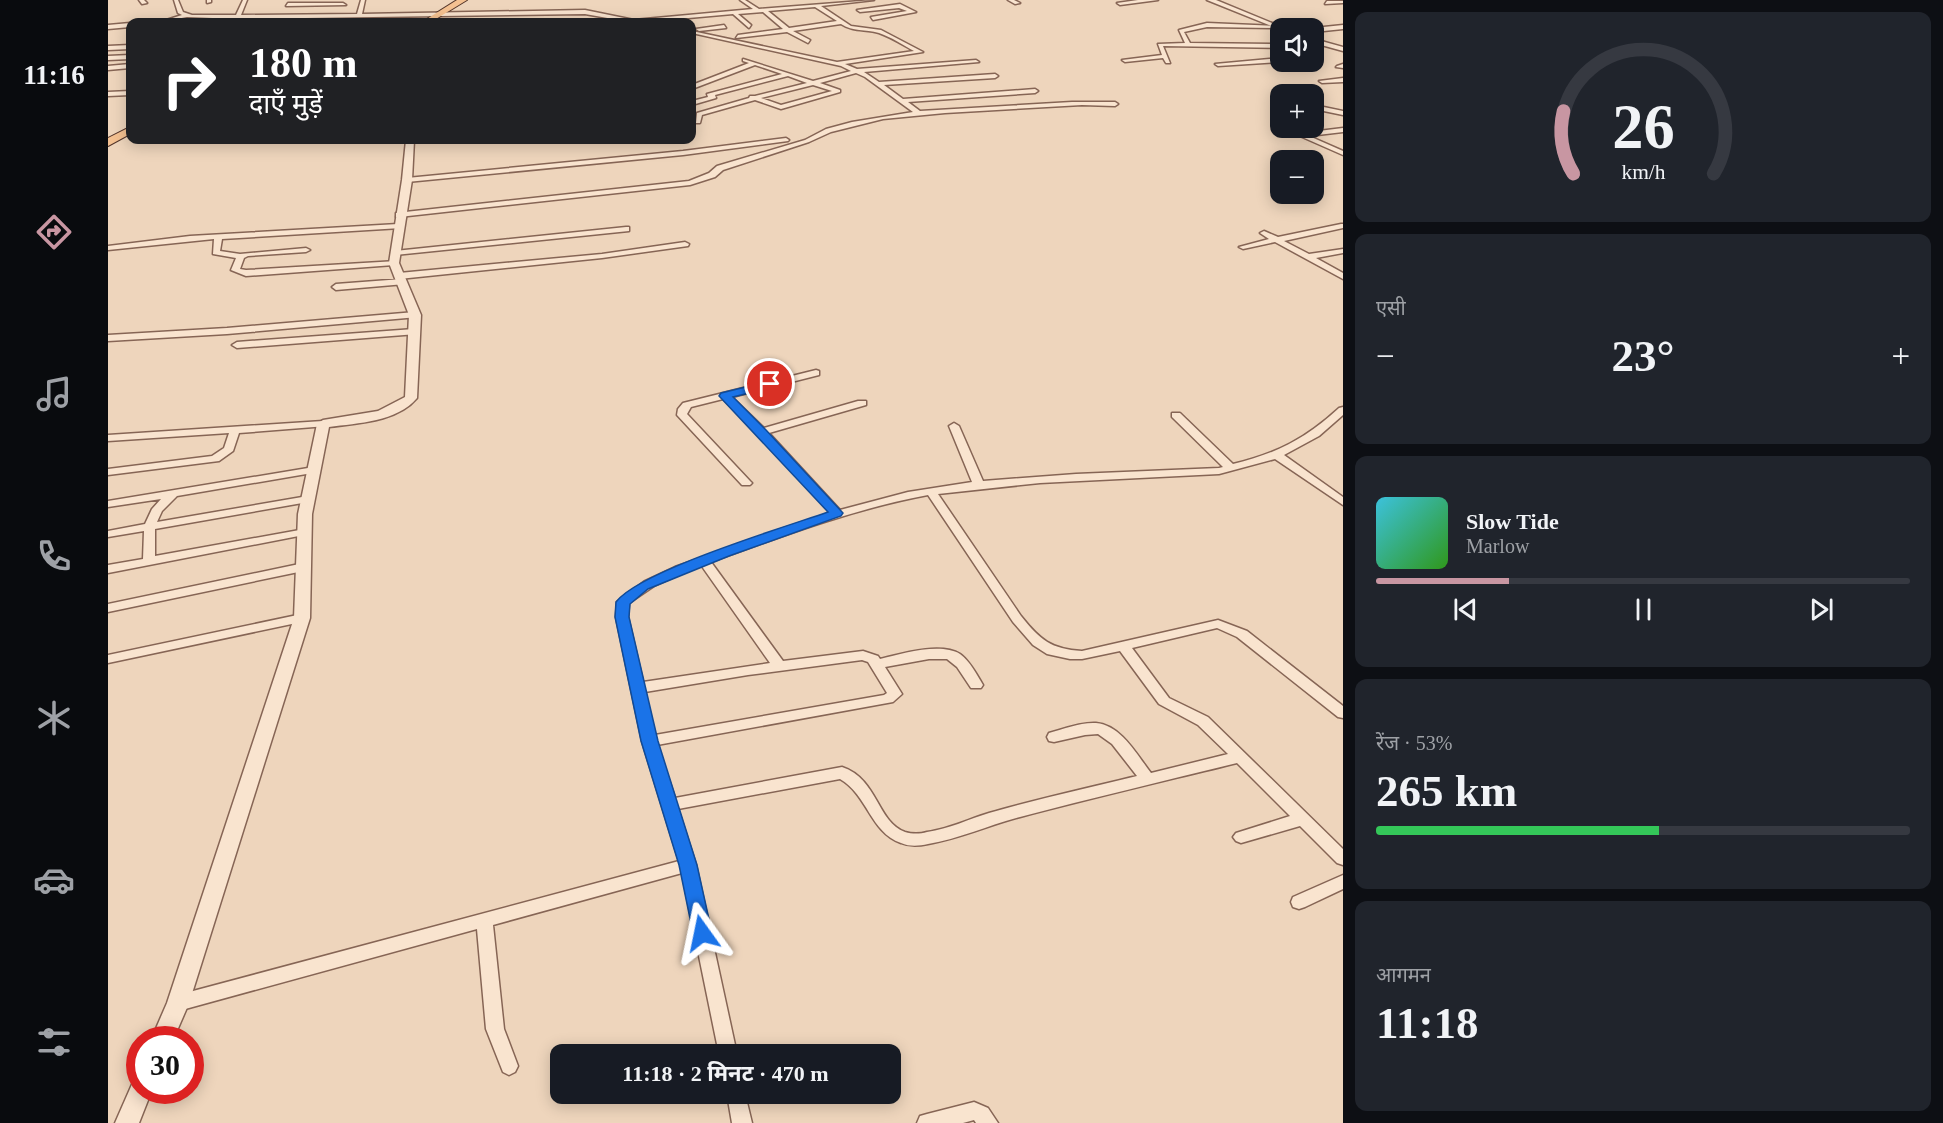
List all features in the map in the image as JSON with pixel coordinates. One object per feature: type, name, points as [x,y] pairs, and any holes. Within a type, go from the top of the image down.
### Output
[{"type":"main road","points":[[432,18],[463,0]]},
{"type":"main road","points":[[108,143],[126,132]]},
{"type":"street","points":[[176,0],[181,14],[192,18]]},
{"type":"street","points":[[238,16],[245,0]]},
{"type":"street","points":[[363,0],[362,15],[364,18]]},
{"type":"street","points":[[741,0],[808,40]]},
{"type":"street","points":[[808,0],[842,22],[861,30],[885,33],[920,52],[838,63]]},
{"type":"street","points":[[684,18],[872,0]]},
{"type":"street","points":[[1010,0],[1017,3]]},
{"type":"street","points":[[1120,3],[1156,0]]},
{"type":"street","points":[[1210,0],[1270,23]]},
{"type":"street","points":[[853,1],[860,10],[881,23]]},
{"type":"street","points":[[866,1],[889,7]]},
{"type":"street","points":[[1327,3],[1343,2]]},
{"type":"street","points":[[284,16],[289,3],[343,5]]},
{"type":"street","points":[[452,6],[521,5]]},
{"type":"street","points":[[860,10],[902,6],[913,12],[873,18]]},
{"type":"street","points":[[781,25],[795,24],[800,17],[791,9]]},
{"type":"street","points":[[218,18],[585,12],[614,18]]},
{"type":"street","points":[[735,14],[749,26]]},
{"type":"street","points":[[178,18],[186,16]]},
{"type":"street","points":[[728,38],[842,22]]},
{"type":"street","points":[[1188,44],[1180,31],[1202,25],[1270,27]]},
{"type":"street","points":[[108,27],[126,26]]},
{"type":"street","points":[[696,31],[724,27]]},
{"type":"street","points":[[1324,29],[1343,27]]},
{"type":"street","points":[[696,33],[838,63],[858,71],[920,114]]},
{"type":"street","points":[[1125,60],[1167,59],[1160,45],[1171,43],[1270,46]]},
{"type":"street","points":[[1324,44],[1343,50]]},
{"type":"street","points":[[108,48],[126,47]]},
{"type":"street","points":[[108,58],[126,57]]},
{"type":"street","points":[[745,60],[838,91],[784,107],[752,97]]},
{"type":"street","points":[[1218,64],[1270,61]]},
{"type":"street","points":[[698,122],[699,114],[730,103],[858,71],[976,62]]},
{"type":"street","points":[[696,86],[755,63]]},
{"type":"street","points":[[108,68],[126,66]]},
{"type":"street","points":[[719,68],[733,72]]},
{"type":"street","points":[[696,102],[789,74]]},
{"type":"street","points":[[878,84],[995,76]]},
{"type":"street","points":[[1322,81],[1343,80]]},
{"type":"street","points":[[696,90],[730,103]]},
{"type":"street","points":[[902,101],[1035,90]]},
{"type":"street","points":[[108,94],[126,93]]},
{"type":"street","points":[[407,180],[772,142],[878,119],[920,114],[1088,103],[1115,104]]},
{"type":"street","points":[[764,108],[772,105]]},
{"type":"street","points":[[1324,109],[1343,113]]},
{"type":"street","points":[[1343,130],[1299,134],[1343,153]]},
{"type":"street","points":[[108,248],[398,220],[682,185],[712,175],[720,168],[807,141],[819,133]]},
{"type":"street","points":[[108,438],[323,424],[387,413],[405,404],[411,398],[415,315],[398,269],[398,220],[407,180],[410,144]]},
{"type":"street","points":[[1327,219],[1342,226]]},
{"type":"street","points":[[1243,247],[1342,226]]},
{"type":"street","points":[[336,287],[398,269],[626,229]]},
{"type":"street","points":[[1264,233],[1343,276]]},
{"type":"street","points":[[218,237],[216,252],[219,254],[241,256],[306,250]]},
{"type":"street","points":[[241,256],[236,270],[246,273],[398,269],[602,256],[685,244]]},
{"type":"street","points":[[1308,257],[1343,251]]},
{"type":"street","points":[[108,338],[227,331],[415,315]]},
{"type":"street","points":[[237,345],[414,332]]},
{"type":"street","points":[[746,483],[682,415],[683,409],[687,405],[816,373]]},
{"type":"street","points":[[725,396],[762,432],[837,513]]},
{"type":"street","points":[[762,432],[862,403]]},
{"type":"street","points":[[726,1044],[688,865],[650,741],[622,617],[623,602],[643,586],[837,513],[931,492],[980,485],[1231,468],[1275,454],[1312,437],[1343,410]]},
{"type":"street","points":[[1176,415],[1231,468]]},
{"type":"street","points":[[168,1026],[178,1003],[302,618],[308,500],[323,424]]},
{"type":"street","points":[[954,426],[980,485]]},
{"type":"street","points":[[108,472],[215,459],[230,449],[235,430]]},
{"type":"street","points":[[1275,454],[1343,502]]},
{"type":"street","points":[[108,504],[314,470]]},
{"type":"street","points":[[931,492],[1029,636],[1046,650],[1063,655],[1082,655],[1206,626],[1218,624],[1228,626],[1290,669],[1343,712]]},
{"type":"street","points":[[149,562],[149,527],[156,508],[175,493]]},
{"type":"street","points":[[108,534],[308,500]]},
{"type":"street","points":[[108,569],[305,532]]},
{"type":"street","points":[[705,561],[779,665]]},
{"type":"street","points":[[108,608],[304,567]]},
{"type":"street","points":[[108,659],[302,618]]},
{"type":"street","points":[[1123,645],[1164,700],[1203,721],[1343,859]]},
{"type":"street","points":[[876,664],[919,656],[950,654],[959,661],[976,685]]},
{"type":"street","points":[[638,688],[853,655],[869,657],[895,694],[888,699],[650,741]]},
{"type":"street","points":[[1054,737],[1096,728],[1104,730],[1112,735],[1148,780]]},
{"type":"street","points":[[670,805],[842,773],[853,778],[863,787],[888,831],[907,839],[925,839],[989,820],[1239,757]]},
{"type":"street","points":[[1241,837],[1302,819]]},
{"type":"street","points":[[178,1003],[688,865]]},
{"type":"street","points":[[1299,902],[1343,882]]},
{"type":"street","points":[[484,920],[495,1029],[509,1066]]},
{"type":"street","points":[[127,1123],[135,1104]]},
{"type":"street","points":[[738,1104],[742,1123]]},
{"type":"street","points":[[927,1123],[974,1111],[981,1114],[988,1123]]},
{"type":"route","points":[[702,933],[688,865],[650,741],[622,617],[623,602],[643,586],[724,553],[837,513],[762,432],[725,396],[770,384]]}]
